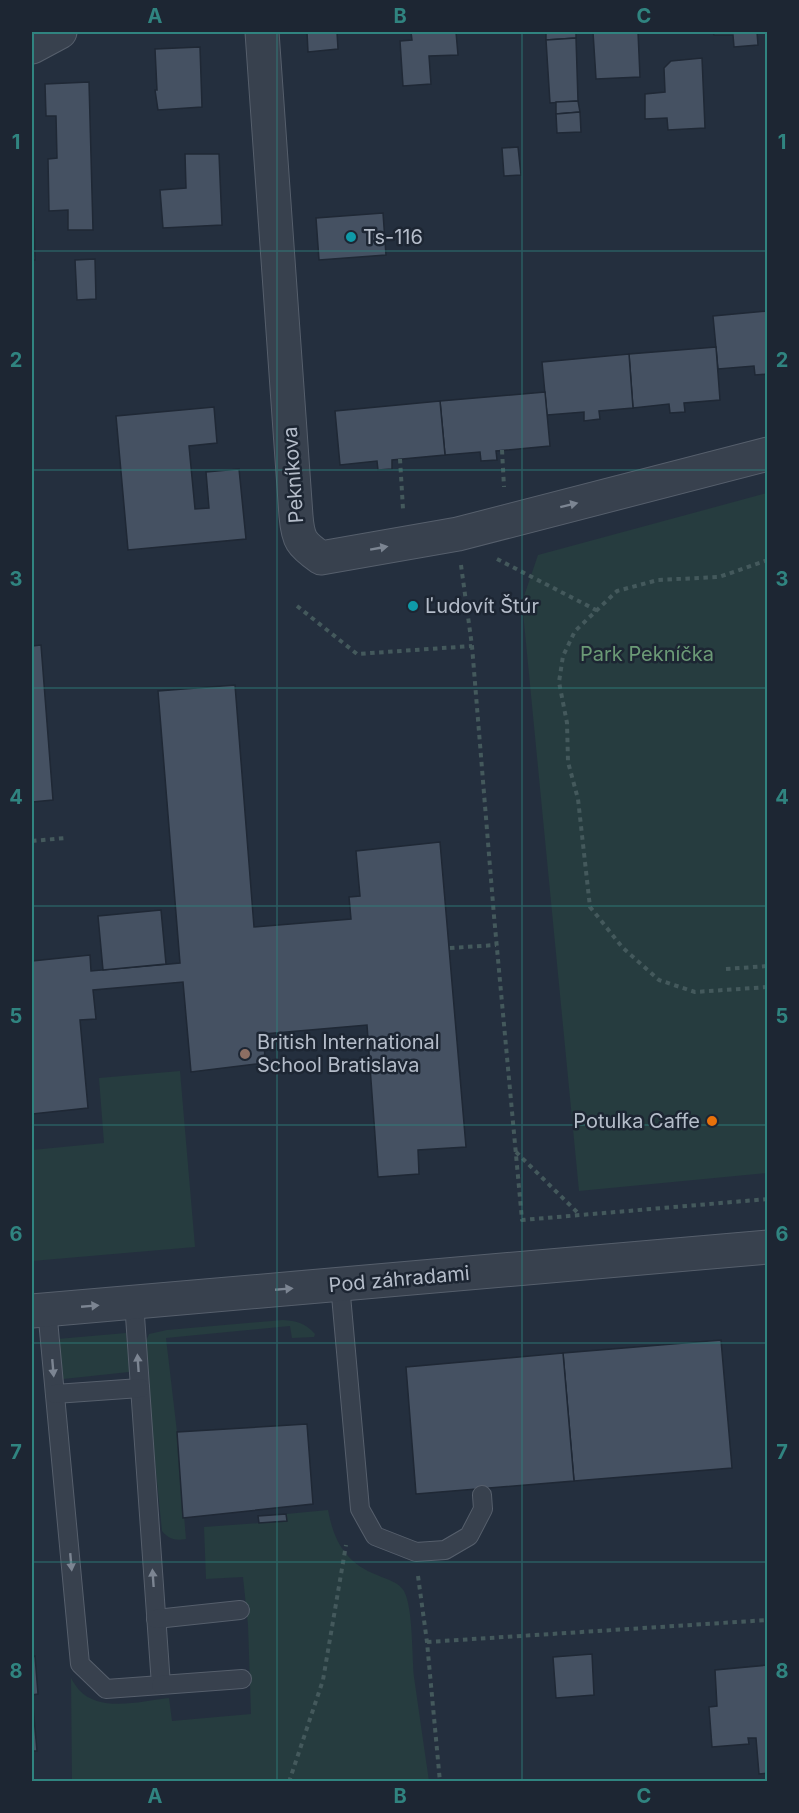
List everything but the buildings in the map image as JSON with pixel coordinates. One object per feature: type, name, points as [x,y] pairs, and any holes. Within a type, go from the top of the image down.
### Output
[{"type":"street","points":[[32,47],[60,32]]},
{"type":"street","name":"Pekníkova","points":[[262,32],[298,536],[308,549],[321,558],[458,539],[768,454]]},
{"type":"street","name":"Pod záhradami","points":[[39,1310],[768,1247]]},
{"type":"lane","points":[[340,1284],[360,1509],[375,1536],[416,1552],[445,1550],[469,1536],[483,1509],[482,1495]]},
{"type":"lane","points":[[134,1302],[161,1684]]},
{"type":"lane","points":[[39,1310],[55,1394],[80,1664],[106,1689],[242,1679]]},
{"type":"lane","points":[[55,1394],[140,1388]]},
{"type":"lane","points":[[156,1619],[240,1610]]},
{"type":"path","points":[[502,450],[505,494]]},
{"type":"path","points":[[400,459],[403,519]]},
{"type":"path","points":[[458,539],[598,610]]},
{"type":"path","points":[[458,539],[472,645],[496,945],[522,1220],[768,1199]]},
{"type":"path","points":[[768,560],[719,577],[658,580],[617,591],[575,631],[563,656],[559,682],[567,723],[568,762],[578,799],[590,907],[623,948],[659,980],[695,992],[768,987]]},
{"type":"path","points":[[297,606],[357,654],[472,645]]},
{"type":"path","points":[[32,841],[64,838]]},
{"type":"path","points":[[450,948],[496,945]]},
{"type":"path","points":[[726,969],[768,966]]},
{"type":"path","points":[[516,1151],[580,1215]]},
{"type":"path","points":[[289,1782],[323,1680],[346,1545]]},
{"type":"path","points":[[418,1573],[440,1782]]},
{"type":"path","points":[[427,1642],[768,1620]]},
{"type":"green space","name":"Park Pekníčka","points":[[767,493],[767,1173],[579,1191],[522,602],[538,555]]},
{"type":"green space","points":[[180,1071],[195,1247],[32,1261],[32,1150],[104,1143],[99,1078]]},
{"type":"green space","points":[[283,1320],[304,1325],[315,1334],[314,1337],[292,1338],[290,1326],[166,1338],[186,1539],[170,1538],[162,1531],[148,1393],[145,1344],[149,1334],[167,1330]]},
{"type":"green space","points":[[126,1333],[129,1372],[63,1379],[60,1375],[57,1339]]},
{"type":"green space","points":[[328,1510],[334,1532],[349,1558],[366,1570],[399,1585],[407,1598],[411,1620],[414,1677],[429,1781],[72,1781],[71,1678],[79,1690],[98,1701],[122,1704],[169,1698],[172,1721],[251,1714],[248,1625],[243,1577],[206,1579],[204,1527],[287,1521],[286,1514]]},
{"type":"place","name":"Ts-116","points":[[351,237]]},
{"type":"place","name":"Ľudovít Štúr","points":[[413,606]]},
{"type":"place","name":"British International School Bratislava","points":[[245,1054]]},
{"type":"place","name":"Potulka Caffe","points":[[712,1121]]}]
